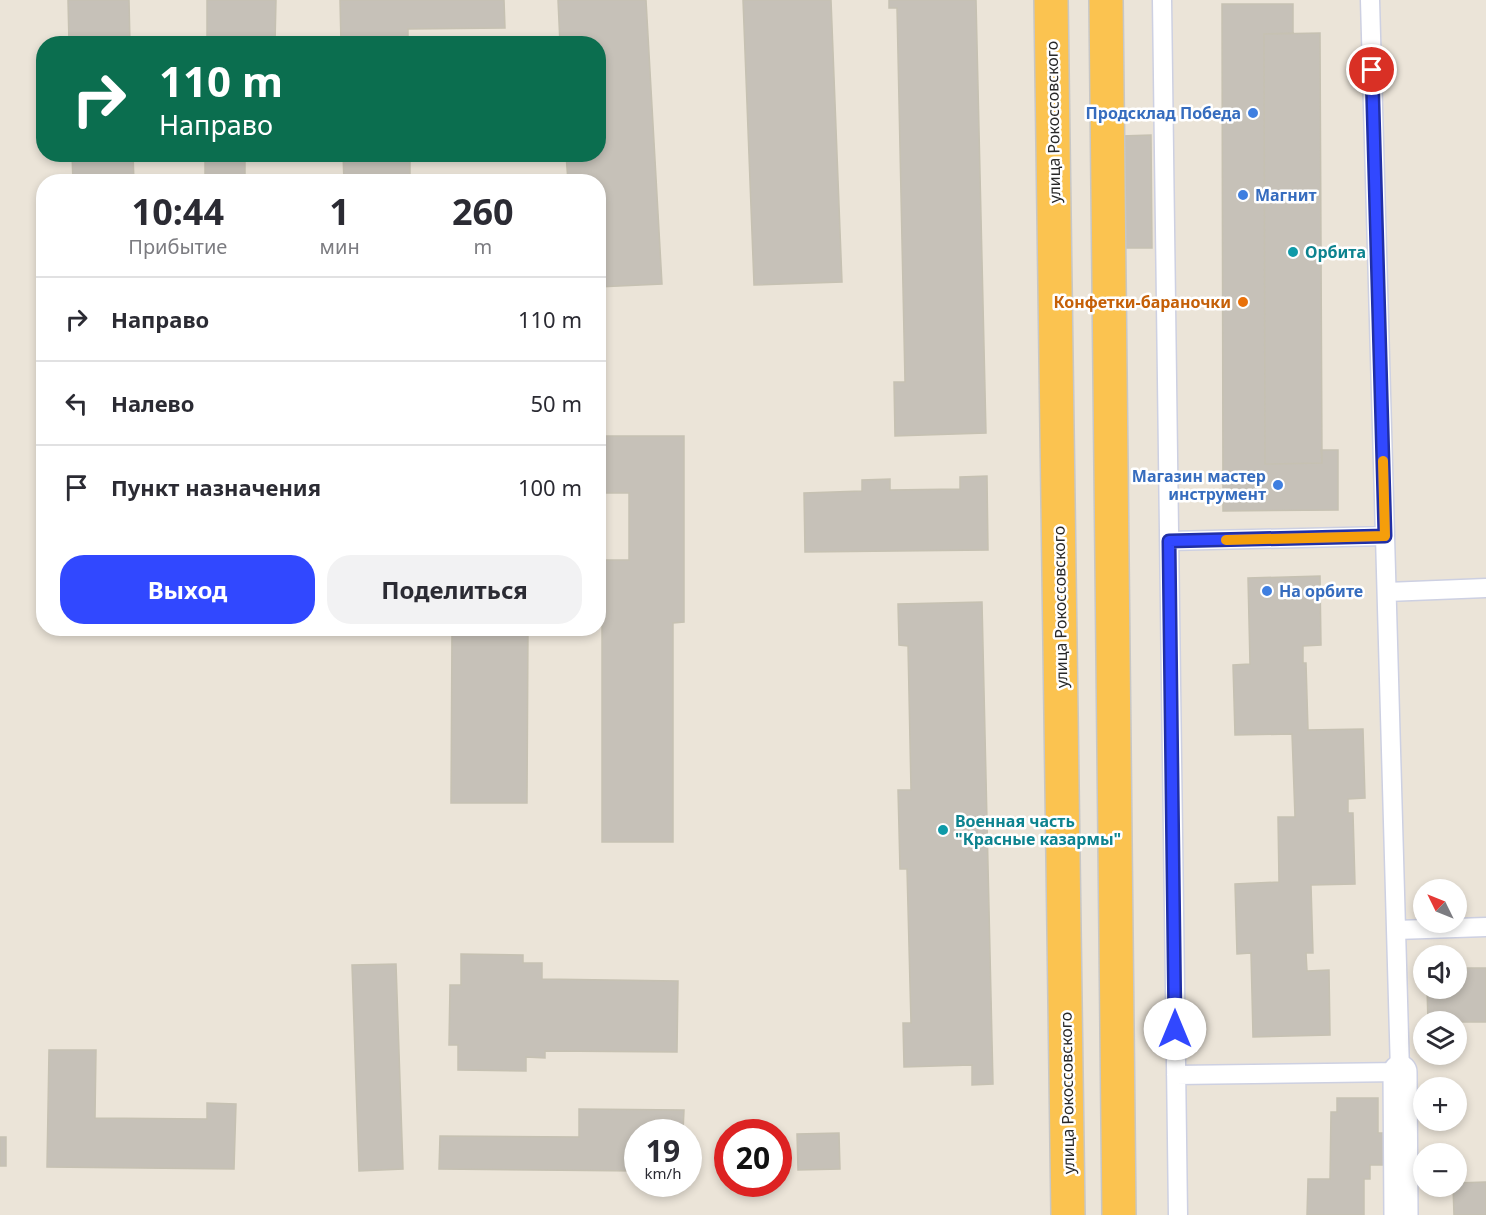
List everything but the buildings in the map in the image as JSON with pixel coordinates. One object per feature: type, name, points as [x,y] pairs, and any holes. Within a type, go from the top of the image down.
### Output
[{"type":"highway","name":"улица Рокоссовского","points":[[1051,0],[1068,1215]]},
{"type":"highway","points":[[1106,0],[1119,1215]]},
{"type":"street","points":[[1400,1072],[1401,1215]]},
{"type":"lane","points":[[1162,0],[1178,1215]]},
{"type":"lane","points":[[1176,1075],[1400,1072],[1370,0]]},
{"type":"lane","points":[[1169,541],[1385,536]]},
{"type":"lane","points":[[1387,592],[1486,588]]},
{"type":"lane","points":[[1396,930],[1486,927]]},
{"type":"slow traffic","points":[[1226,540],[1385,536],[1383,461]]},
{"type":"place","name":"Продсклад Победа","points":[[1253,113]]},
{"type":"place","name":"Магнит","points":[[1243,195]]},
{"type":"place","name":"Орбита","points":[[1293,252]]},
{"type":"place","name":"Конфетки-бараночки","points":[[1243,302]]},
{"type":"place","name":"Магазин мастер инструмент","points":[[1278,485]]},
{"type":"place","name":"На орбите","points":[[1267,591]]},
{"type":"place","name":"Военная часть \"Красные казармы\"","points":[[943,830]]},
{"type":"route","points":[[1175,1029],[1169,541],[1385,536],[1372,70]]}]
